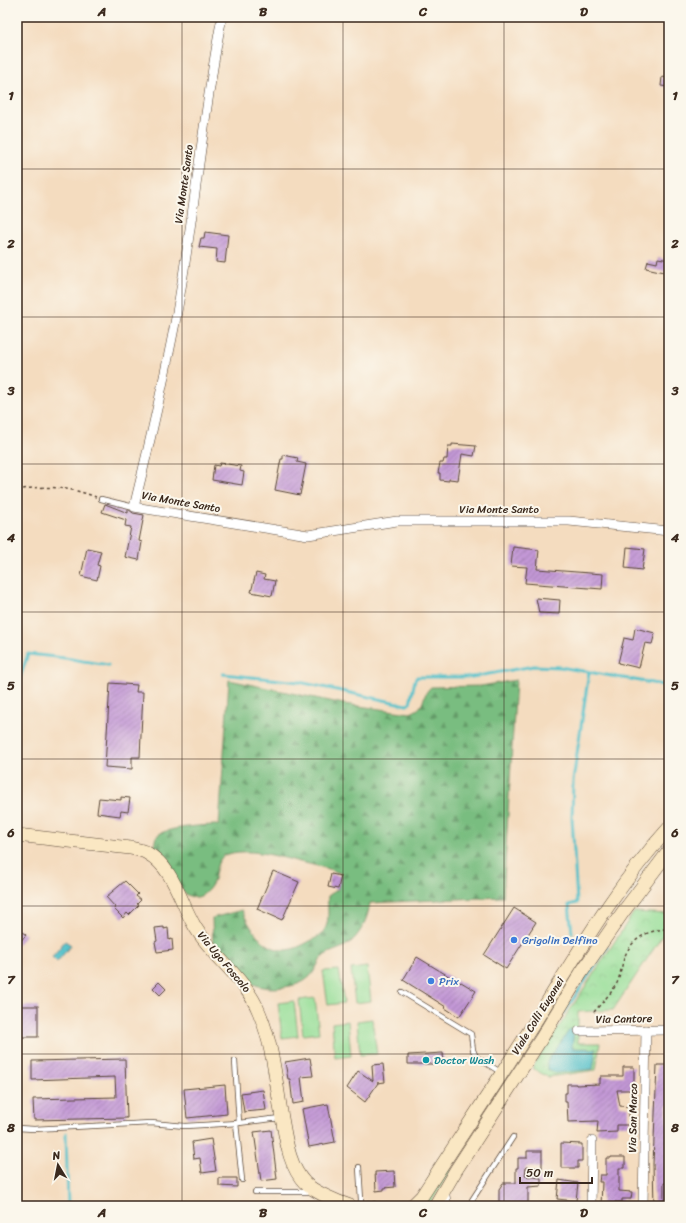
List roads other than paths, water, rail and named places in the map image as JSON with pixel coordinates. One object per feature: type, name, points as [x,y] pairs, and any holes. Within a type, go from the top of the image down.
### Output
[{"type":"main road","name":"Viale Colli Euganei","points":[[409,1204],[422,1196],[611,901],[657,841],[669,828]]},
{"type":"main road","name":"Via Ugo Foscolo","points":[[17,835],[130,848],[146,853],[160,862],[173,882],[198,931],[206,943],[243,984],[259,1011],[266,1028],[288,1148],[295,1169],[306,1183],[335,1201],[356,1203]]},
{"type":"main road","name":"Viale Colli Euganei","points":[[435,1206],[456,1170],[541,1039],[581,972],[623,912],[669,851]]},
{"type":"street","name":"Via Monte Santo","points":[[222,17],[216,47],[175,322],[156,418],[134,507],[308,535],[397,521],[569,521],[669,532]]},
{"type":"street","name":"Via San Marco","points":[[643,1206],[646,1030]]},
{"type":"street","name":"Via Cantore","points":[[579,1032],[669,1030]]},
{"type":"street","points":[[591,1206],[592,1140]]},
{"type":"street","points":[[444,1191],[447,1206]]},
{"type":"lane","points":[[101,499],[134,507]]},
{"type":"lane","points":[[402,992],[471,1034],[473,1050],[476,1057],[502,1073]]},
{"type":"lane","points":[[235,1061],[242,1180]]},
{"type":"lane","points":[[17,1128],[151,1123],[185,1126],[238,1123],[282,1118]]},
{"type":"lane","points":[[472,1206],[472,1200],[513,1137]]},
{"type":"lane","points":[[359,1168],[356,1203],[360,1206]]},
{"type":"lane","points":[[255,1192],[310,1192],[313,1188]]},
{"type":"water","points":[[65,941],[71,945],[57,962],[52,957]]},
{"type":"water","points":[[570,1029],[574,1030],[572,1048],[596,1049],[593,1069],[557,1073],[547,1069],[547,1062]]},
{"type":"waterway","points":[[17,687],[28,654],[108,665]]},
{"type":"waterway","points":[[223,674],[299,682],[407,705],[410,703],[417,677],[472,677],[534,666],[560,667],[669,686]]},
{"type":"waterway","points":[[572,933],[569,905],[577,903],[572,817],[573,781],[589,672]]},
{"type":"waterway","points":[[564,1013],[607,947]]},
{"type":"waterway","points":[[66,1133],[68,1206]]},
{"type":"place","name":"Grigolin Delfino","points":[[514,940]]},
{"type":"place","name":"Prix","points":[[431,981]]},
{"type":"place","name":"Doctor Wash","points":[[426,1060]]}]
